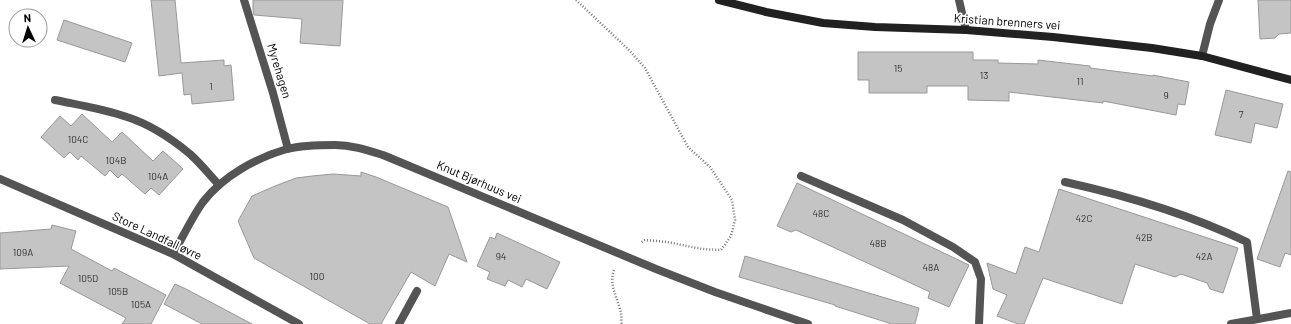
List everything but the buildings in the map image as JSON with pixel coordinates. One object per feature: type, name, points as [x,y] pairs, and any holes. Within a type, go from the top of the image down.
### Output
[{"type":"main road","name":"Kristian brenners vei","points":[[719,0],[766,12],[823,23],[875,27],[966,30],[1053,37],[1152,48],[1202,56],[1291,80]]},
{"type":"street","name":"Myrehagen","points":[[244,0],[273,93],[288,149]]},
{"type":"street","points":[[959,0],[966,30]]},
{"type":"street","points":[[1202,56],[1210,24],[1219,0]]},
{"type":"street","points":[[55,100],[126,116],[145,124],[177,144],[191,155],[219,185]]},
{"type":"street","name":"Knut Bjørhuus vei","points":[[173,254],[204,202],[219,185],[240,169],[262,158],[288,149],[336,145],[362,148],[383,155],[715,292],[808,324]]},
{"type":"street","points":[[801,176],[903,220],[953,247],[976,262],[981,279],[979,324]]},
{"type":"street","name":"Store Landfall øvre","points":[[0,179],[173,254],[299,324]]},
{"type":"street","points":[[1066,182],[1115,193],[1174,212],[1228,232],[1247,242],[1257,319]]},
{"type":"street","points":[[399,324],[417,290]]},
{"type":"street","points":[[1231,324],[1291,313]]},
{"type":"path","points":[[576,0],[646,68],[688,147],[710,167],[732,200],[735,220],[731,236],[721,250],[702,249],[667,242],[645,240],[621,254],[612,275],[613,288],[621,314],[622,324]]}]
